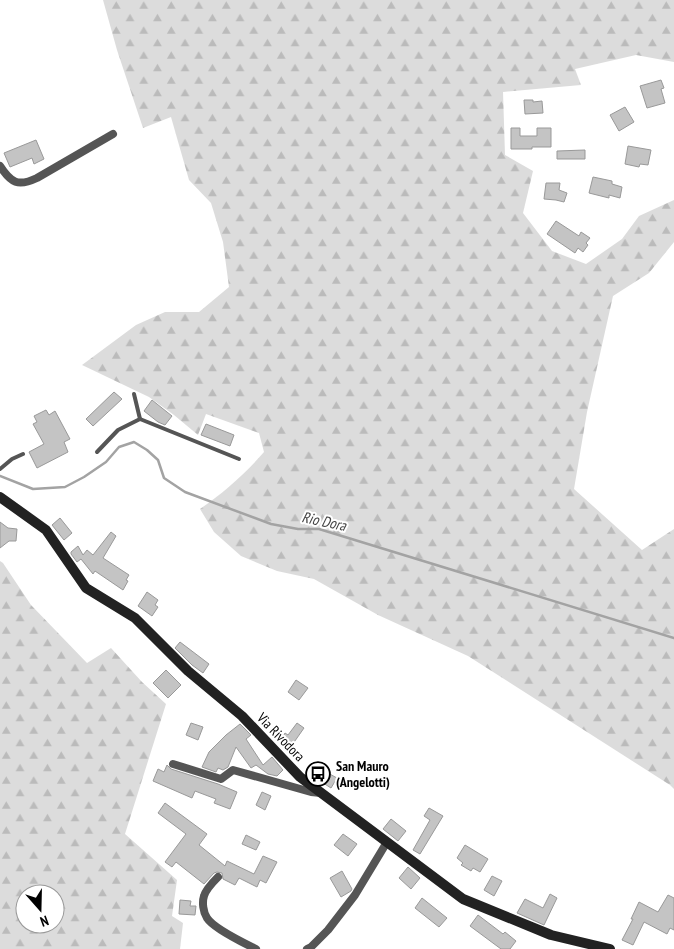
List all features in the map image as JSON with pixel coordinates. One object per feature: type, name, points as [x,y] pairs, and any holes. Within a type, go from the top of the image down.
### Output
[{"type":"street","points":[[0,166],[6,176],[18,183],[26,183],[113,134]]},
{"type":"street","name":"Via Rivodora","points":[[0,497],[46,530],[86,588],[135,618],[188,671],[242,716],[300,777],[463,899],[551,935],[610,949]]},
{"type":"street","points":[[174,764],[221,779],[233,770],[311,792],[321,793]]},
{"type":"street","points":[[307,949],[328,930],[355,895],[387,842]]},
{"type":"street","points":[[218,877],[204,895],[203,907],[207,918],[215,926],[256,949]]},
{"type":"lane","points":[[134,394],[140,419]]},
{"type":"lane","points":[[97,452],[118,430],[140,419],[239,459]]},
{"type":"lane","points":[[0,468],[23,454]]},
{"type":"green space","points":[[103,0],[674,0],[674,62],[636,55],[575,69],[581,85],[503,92],[505,155],[533,171],[523,213],[552,251],[586,264],[622,239],[639,216],[674,200],[674,242],[649,273],[613,296],[587,412],[574,489],[642,550],[674,529],[674,789],[468,656],[378,615],[314,579],[277,571],[241,556],[214,532],[200,509],[234,483],[264,452],[259,433],[206,414],[198,435],[149,397],[82,365],[136,325],[165,312],[199,312],[229,287],[223,242],[211,203],[189,180],[171,117],[143,128],[117,50]]},
{"type":"green space","points":[[0,561],[31,605],[87,663],[111,648],[142,682],[166,704],[125,834],[177,880],[172,916],[183,923],[180,949],[0,949]]},
{"type":"building","points":[[661,80],[664,88],[661,89],[665,103],[647,108],[640,86]]},
{"type":"building","points":[[524,100],[542,101],[543,113],[525,114]]},
{"type":"building","points":[[625,107],[634,122],[619,131],[610,115]]},
{"type":"building","points":[[511,128],[520,128],[520,136],[537,136],[537,128],[551,128],[551,147],[511,149]]},
{"type":"building","points":[[36,140],[44,159],[34,164],[32,158],[10,167],[4,153]]},
{"type":"building","points":[[628,146],[651,150],[648,165],[640,164],[639,167],[625,164]]},
{"type":"building","points":[[585,150],[585,159],[557,159],[557,151]]},
{"type":"building","points":[[593,177],[612,181],[612,184],[622,187],[620,198],[609,195],[609,198],[589,193]]},
{"type":"building","points":[[546,183],[560,183],[559,190],[567,193],[564,202],[544,199]]},
{"type":"building","points":[[556,221],[579,236],[581,232],[590,238],[583,252],[578,248],[575,253],[547,234]]},
{"type":"building","points":[[114,392],[122,399],[93,426],[86,419]]},
{"type":"building","points":[[152,400],[172,416],[165,425],[144,411]]},
{"type":"building","points":[[46,410],[49,415],[55,411],[70,439],[64,442],[68,452],[37,468],[29,452],[44,444],[33,424],[37,422],[34,416]]},
{"type":"building","points":[[206,424],[234,435],[230,446],[201,435]]},
{"type":"building","points":[[60,518],[72,533],[64,540],[52,525]]},
{"type":"building","points":[[0,522],[8,528],[17,529],[16,541],[9,541],[0,548]]},
{"type":"building","points":[[111,532],[116,536],[103,558],[129,575],[123,590],[95,571],[93,574],[81,559],[77,562],[71,554],[78,546],[83,555],[87,550],[93,555]]},
{"type":"building","points":[[147,592],[158,600],[155,605],[158,607],[152,616],[138,606]]},
{"type":"building","points":[[180,642],[209,664],[203,673],[175,648]]},
{"type":"building","points":[[166,670],[181,685],[168,698],[153,683]]},
{"type":"building","points":[[296,680],[308,688],[299,700],[288,692]]},
{"type":"building","points":[[191,723],[203,727],[198,740],[186,735]]},
{"type":"building","points":[[297,723],[304,728],[290,748],[280,741],[285,733],[288,735]]},
{"type":"building","points":[[240,724],[251,735],[246,739],[263,765],[272,757],[283,770],[277,776],[268,774],[256,765],[251,768],[236,747],[228,767],[223,770],[218,768],[216,772],[202,767],[209,752]]},
{"type":"building","points":[[167,765],[171,769],[237,792],[230,809],[214,803],[216,799],[195,791],[192,798],[153,781],[158,769],[164,772]]},
{"type":"building","points":[[326,772],[337,778],[331,788],[320,781]]},
{"type":"building","points":[[262,792],[271,796],[265,810],[256,805]]},
{"type":"building","points":[[165,803],[207,834],[199,845],[225,866],[227,861],[254,874],[263,856],[277,862],[266,883],[260,880],[257,887],[239,878],[235,885],[223,879],[222,873],[217,872],[204,884],[176,862],[172,867],[165,862],[186,834],[158,813]]},
{"type":"building","points":[[429,808],[443,816],[420,854],[413,850],[430,820],[424,816]]},
{"type":"building","points":[[391,819],[406,831],[398,841],[383,829]]},
{"type":"building","points":[[343,834],[357,844],[348,856],[334,845]]},
{"type":"building","points":[[246,835],[260,842],[256,850],[242,844]]},
{"type":"building","points":[[465,845],[488,859],[480,872],[473,868],[471,871],[461,865],[463,863],[457,858]]},
{"type":"building","points":[[408,867],[420,878],[411,889],[399,878]]},
{"type":"building","points":[[342,871],[352,889],[341,897],[330,878]]},
{"type":"building","points":[[492,876],[502,881],[494,896],[484,890]]},
{"type":"building","points":[[550,894],[557,898],[544,925],[517,913],[525,899],[543,908]]},
{"type":"building","points":[[668,895],[674,898],[674,930],[670,928],[667,934],[644,922],[633,945],[622,940],[639,902],[658,912]]},
{"type":"building","points":[[422,898],[447,918],[439,927],[415,908]]},
{"type":"building","points":[[180,900],[191,901],[190,906],[196,906],[195,915],[179,914]]},
{"type":"building","points":[[478,915],[503,934],[505,932],[516,941],[510,949],[501,949],[470,926]]},
{"type":"waterway","name":"Rio Dora","points":[[0,476],[33,489],[65,487],[106,462],[119,447],[134,442],[158,460],[164,478],[185,492],[271,524],[298,529],[319,529],[674,638]]},
{"type":"place","name":"San Mauro (Angelotti)","points":[[318,774]]}]
